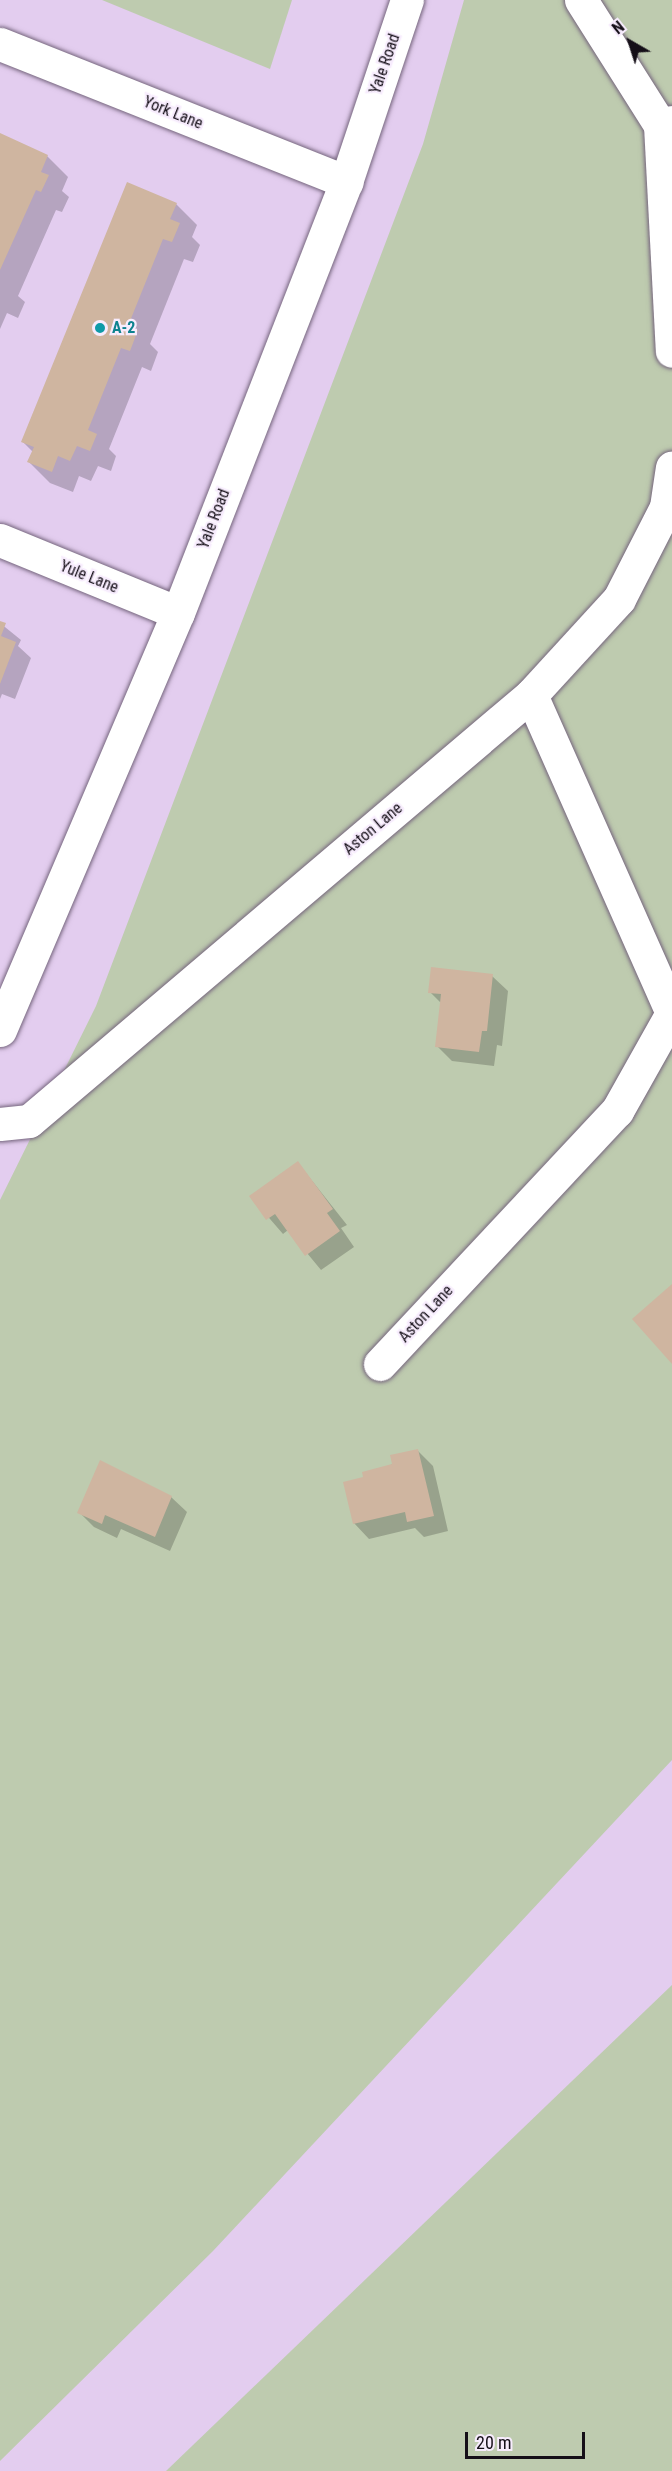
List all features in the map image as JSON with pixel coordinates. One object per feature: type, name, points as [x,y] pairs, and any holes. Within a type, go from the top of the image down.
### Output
[{"type":"street","name":"Yale Road","points":[[0,1030],[178,613],[346,182],[407,0]]},
{"type":"street","points":[[581,0],[666,124],[672,351]]},
{"type":"street","name":"York Lane","points":[[0,44],[346,182]]},
{"type":"street","name":"Aston Lane","points":[[0,1124],[29,1121],[531,695],[619,599],[666,507],[672,467]]},
{"type":"street","name":"Yule Lane","points":[[0,540],[178,613]]},
{"type":"street","points":[[531,695],[672,1013]]},
{"type":"street","name":"Aston Lane","points":[[380,1364],[617,1111],[672,1013]]},
{"type":"shaded area","points":[[0,0],[672,0],[672,2471],[0,2471]]},
{"type":"green space","points":[[102,0],[292,0],[270,69]]},
{"type":"green space","points":[[464,0],[672,0],[672,1760],[213,2251],[0,2461],[0,1200],[96,1006],[423,144]]},
{"type":"green space","points":[[672,1985],[672,2471],[166,2471]]},
{"type":"building","points":[[0,133],[48,155],[41,172],[49,175],[41,192],[36,190],[0,270]]},
{"type":"building","name":"A-2","points":[[127,182],[177,203],[170,219],[180,223],[172,242],[163,239],[128,326],[138,330],[130,351],[121,348],[88,430],[97,434],[90,451],[77,446],[70,461],[58,456],[52,472],[27,462],[34,447],[21,442]]},
{"type":"building","points":[[0,621],[6,623],[1,636],[16,642],[0,684]]},
{"type":"building","points":[[431,967],[493,974],[487,1031],[482,1031],[479,1052],[435,1047],[441,994],[428,993]]},
{"type":"building","points":[[298,1161],[333,1209],[327,1213],[340,1231],[305,1256],[275,1214],[266,1220],[249,1196]]},
{"type":"building","points":[[672,1284],[672,1364],[632,1319]]},
{"type":"building","points":[[418,1449],[434,1516],[407,1522],[405,1512],[353,1524],[343,1482],[363,1477],[362,1472],[392,1464],[390,1455]]},
{"type":"building","points":[[100,1460],[172,1496],[155,1537],[105,1515],[102,1524],[77,1513]]},
{"type":"place","name":"A-2","points":[[100,328]]}]
